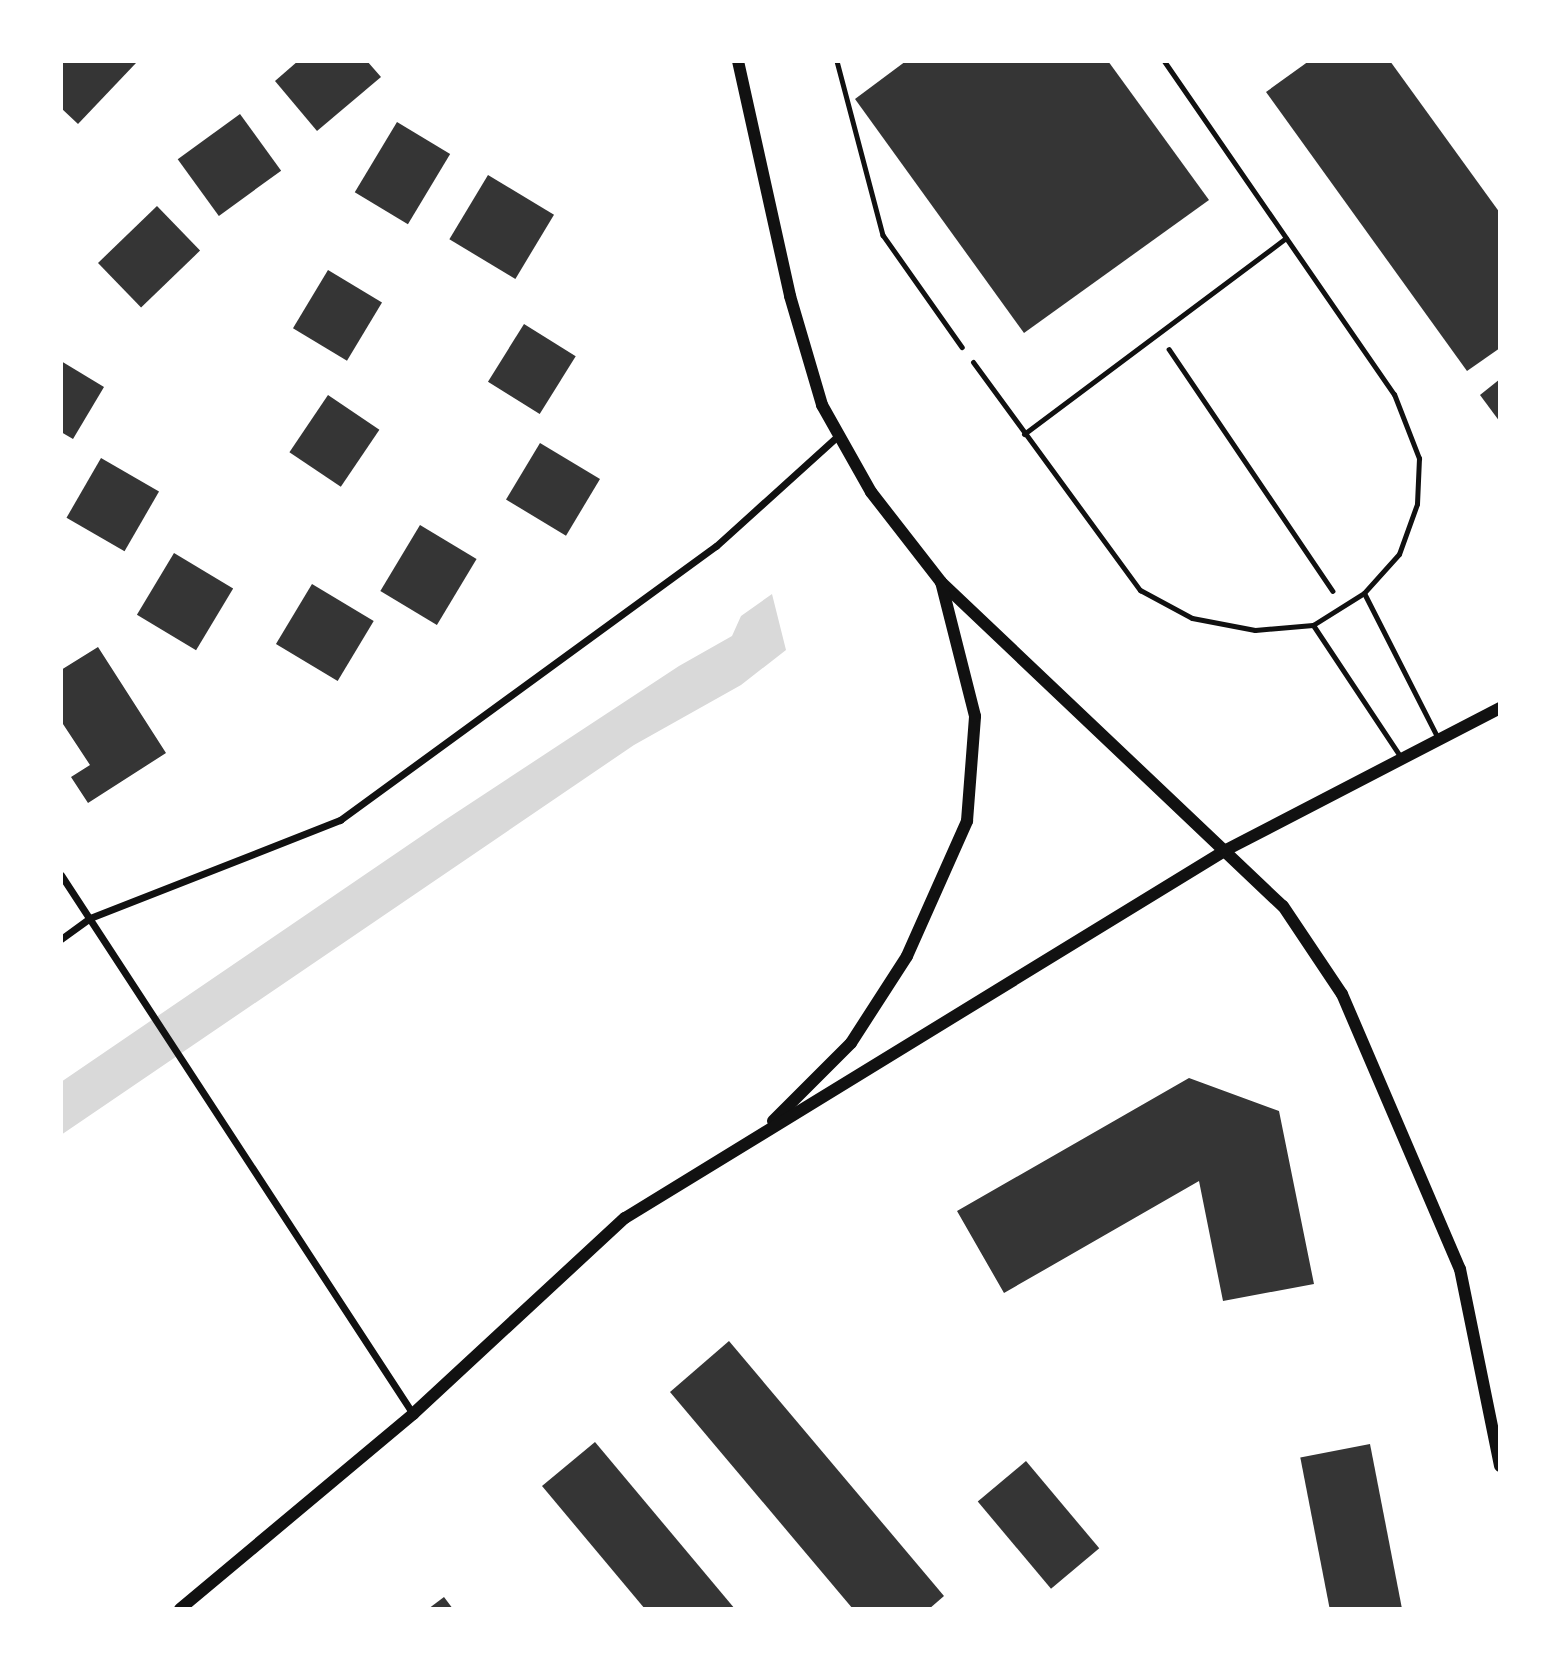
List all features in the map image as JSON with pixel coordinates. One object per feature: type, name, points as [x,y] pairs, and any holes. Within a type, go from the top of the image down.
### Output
[{"type":"street","points":[[738,61],[790,296],[822,405],[872,492],[941,582],[1283,906],[1342,993],[1460,1269],[1500,1466]]},
{"type":"street","points":[[61,939],[90,918],[340,820],[716,546],[839,435]]},
{"type":"street","points":[[758,1136],[850,1043],[907,956],[967,821],[975,716],[941,582]]},
{"type":"street","points":[[180,1609],[413,1414],[625,1218],[1226,850],[1500,708]]},
{"type":"street","points":[[61,875],[141,993],[413,1414]]},
{"type":"lane","points":[[972,362],[1140,590],[1192,618],[1255,630],[1313,625],[1364,593],[1399,554],[1417,504],[1419,458],[1394,394],[1164,61]]},
{"type":"lane","points":[[1024,434],[1286,238]]},
{"type":"lane","points":[[1364,593],[1438,740]]},
{"type":"lane","points":[[1313,625],[1402,759]]},
{"type":"path","points":[[836,61],[883,235],[972,362]]},
{"type":"path","points":[[1159,333],[1343,606]]},
{"type":"shaded area","points":[[772,594],[786,650],[741,685],[634,745],[61,1135],[61,1082],[445,820],[679,666],[732,636],[741,616]]},
{"type":"building","points":[[61,61],[136,63],[78,124],[61,108]]},
{"type":"building","points":[[298,61],[367,61],[381,77],[317,131],[275,81]]},
{"type":"building","points":[[906,61],[1108,61],[1209,200],[1024,333],[855,99]]},
{"type":"building","points":[[1309,61],[1390,61],[1500,213],[1500,348],[1467,371],[1266,92]]},
{"type":"building","points":[[240,114],[281,171],[219,216],[178,159]]},
{"type":"building","points":[[397,122],[450,154],[408,224],[355,192]]},
{"type":"building","points":[[488,175],[554,215],[515,279],[449,239]]},
{"type":"building","points":[[157,206],[200,251],[141,308],[98,263]]},
{"type":"building","points":[[328,270],[382,302],[347,361],[293,328]]},
{"type":"building","points":[[524,324],[576,356],[540,414],[488,382]]},
{"type":"building","points":[[61,361],[104,387],[73,439],[61,432]]},
{"type":"building","points":[[1500,379],[1500,422],[1480,395]]},
{"type":"building","points":[[328,395],[379,430],[341,487],[289,452]]},
{"type":"building","points":[[540,443],[600,479],[566,536],[506,500]]},
{"type":"building","points":[[101,458],[159,492],[125,551],[67,518]]},
{"type":"building","points":[[420,525],[477,559],[437,625],[380,591]]},
{"type":"building","points":[[174,553],[233,589],[196,650],[137,615]]},
{"type":"building","points":[[312,584],[374,621],[338,681],[276,644]]},
{"type":"building","points":[[98,647],[166,753],[88,803],[71,777],[90,765],[61,721],[61,670]]},
{"type":"building","points":[[1189,1078],[1279,1111],[1314,1284],[1223,1301],[1199,1181],[1004,1293],[957,1211]]},
{"type":"building","points":[[729,1341],[944,1596],[929,1609],[853,1609],[670,1392]]},
{"type":"building","points":[[595,1442],[735,1609],[645,1609],[542,1486]]},
{"type":"building","points":[[1370,1444],[1402,1609],[1330,1609],[1300,1458]]},
{"type":"building","points":[[1026,1461],[1099,1548],[1051,1589],[978,1501]]},
{"type":"building","points":[[444,1597],[453,1609],[428,1609]]}]
